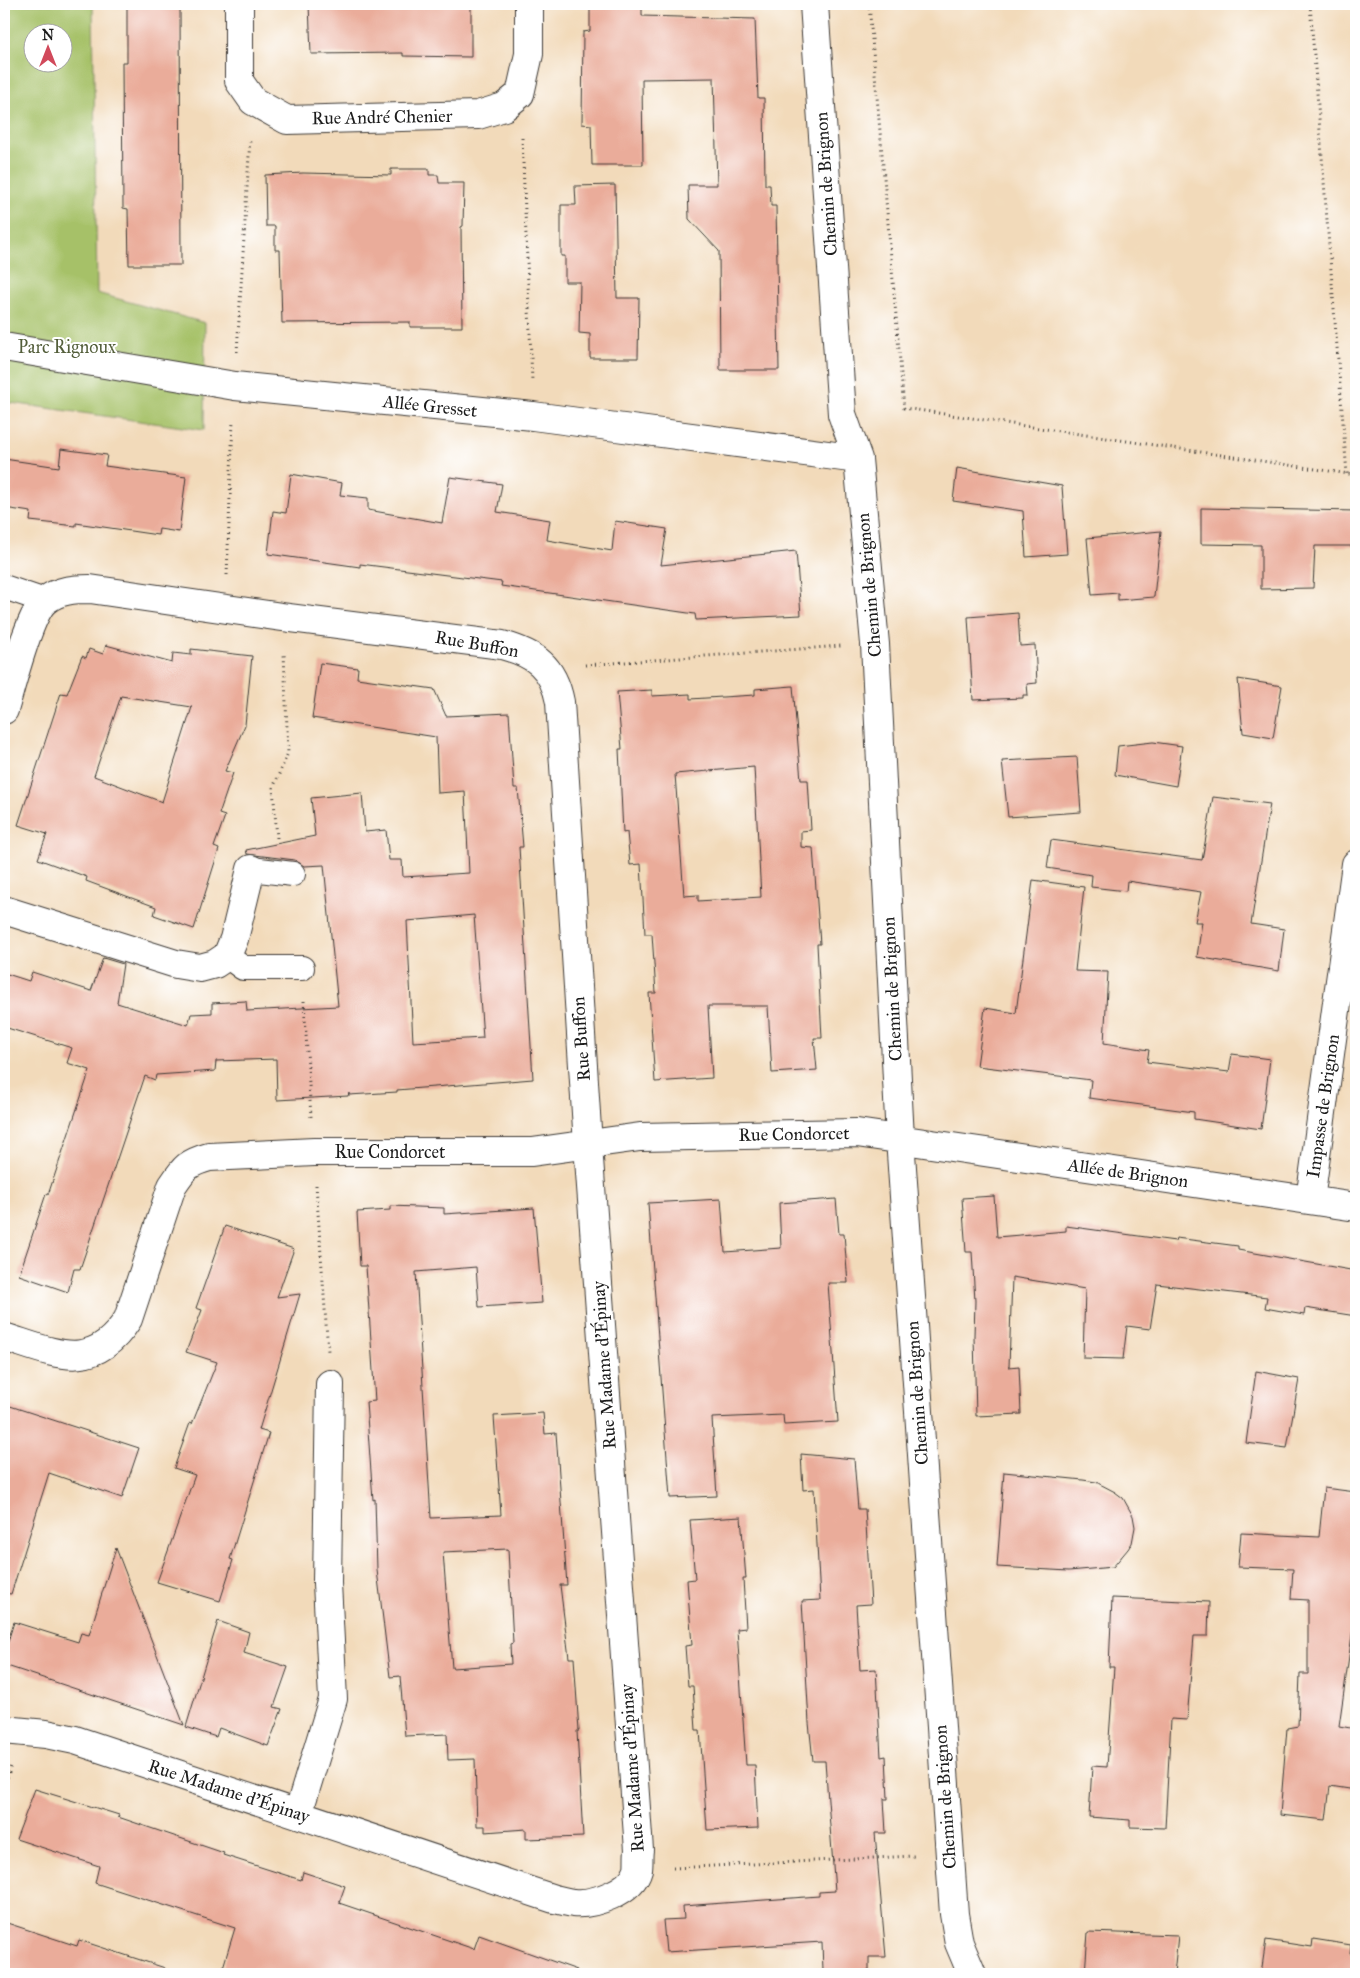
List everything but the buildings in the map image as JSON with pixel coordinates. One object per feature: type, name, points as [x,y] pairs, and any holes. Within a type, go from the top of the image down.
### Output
[{"type":"street","name":"Rue André Chenier","points":[[239,4],[239,80],[253,101],[287,120],[478,115],[504,107],[520,94]]},
{"type":"street","points":[[520,94],[529,54],[529,4]]},
{"type":"street","name":"Chemin de Brignon","points":[[814,4],[842,414],[858,459],[875,644],[900,1139],[949,1854],[957,1934],[959,1944],[972,1974]]},
{"type":"street","name":"Allée Gresset","points":[[4,347],[235,386],[533,416],[858,459]]},
{"type":"street","name":"Rue Buffon","points":[[45,601],[69,589],[90,589],[282,617],[502,645],[522,650],[547,668],[554,680],[560,702],[588,1145]]},
{"type":"street","points":[[4,710],[30,627],[45,601]]},
{"type":"street","name":"Impasse de Brignon","points":[[1310,1200],[1356,864]]},
{"type":"street","points":[[4,910],[176,964],[200,968],[215,964],[227,956],[234,939],[251,869]]},
{"type":"street","name":"Rue Condorcet","points":[[4,1337],[55,1353],[72,1356],[87,1354],[103,1347],[119,1334],[128,1319],[172,1186],[182,1172],[193,1162],[209,1157],[314,1152],[532,1152],[640,1137],[857,1133],[900,1139]]},
{"type":"street","name":"Allée de Brignon","points":[[900,1139],[1356,1206]]},
{"type":"street","name":"Rue Madame d'Épinay","points":[[4,1730],[46,1734],[75,1740],[554,1899],[573,1903],[590,1902],[622,1889],[632,1880],[638,1870],[637,1830],[588,1145]]},
{"type":"street","points":[[298,1814],[334,1699],[327,1582],[330,1384]]},
{"type":"lane","points":[[4,587],[45,601]]},
{"type":"lane","points":[[251,869],[293,874]]},
{"type":"lane","points":[[227,956],[243,968],[302,968]]},
{"type":"path","points":[[4,30],[9,4]]},
{"type":"path","points":[[869,4],[904,408],[1356,475]]},
{"type":"path","points":[[1310,4],[1347,474]]},
{"type":"path","points":[[520,94],[533,416]]},
{"type":"path","points":[[251,869],[278,852],[272,788],[288,753],[282,617]]},
{"type":"path","points":[[547,668],[875,644]]},
{"type":"path","points":[[302,968],[330,1384]]},
{"type":"path","points":[[638,1870],[949,1854]]},
{"type":"green space","name":"Parc Rignoux","points":[[4,4],[93,4],[97,293],[205,323],[204,430],[4,402]]}]
